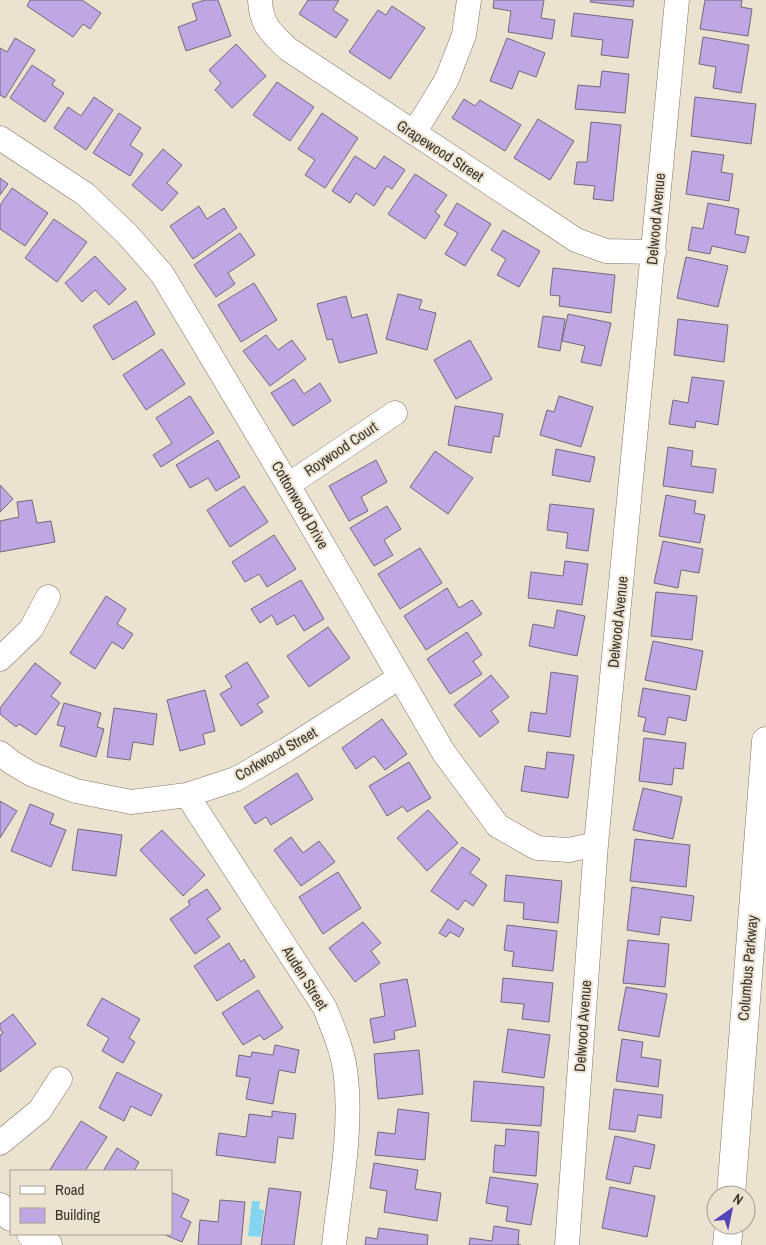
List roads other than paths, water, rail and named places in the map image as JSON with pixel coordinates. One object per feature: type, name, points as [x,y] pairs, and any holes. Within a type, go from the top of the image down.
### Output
[{"type":"main road","name":"Columbus Parkway","points":[[732,1185],[766,741]]},
{"type":"main road","points":[[0,1207],[10,1216]]},
{"type":"main road","points":[[33,1235],[48,1245]]},
{"type":"street","name":"Grapewood Street","points":[[260,0],[260,14],[268,30],[288,49],[576,240],[606,251],[654,252]]},
{"type":"street","points":[[414,133],[447,79],[464,35],[469,0]]},
{"type":"street","name":"Delwood Avenue","points":[[567,1245],[596,844],[654,252],[667,97],[678,0]]},
{"type":"street","name":"Cottonwood Drive","points":[[0,138],[85,194],[127,234],[162,274],[288,485],[444,753],[498,826],[537,848],[569,850],[596,844]]},
{"type":"street","name":"Roywood Court","points":[[288,485],[394,413]]},
{"type":"street","points":[[0,659],[31,629],[48,596]]},
{"type":"street","name":"Corkwood Street","points":[[0,753],[32,774],[76,791],[131,802],[187,795],[236,779],[286,750],[400,678]]},
{"type":"street","name":"Auden Street","points":[[187,795],[325,1008],[340,1046],[346,1076],[348,1116],[334,1245]]},
{"type":"street","points":[[0,1143],[40,1110],[60,1079]]},
{"type":"water","points":[[252,1201],[260,1201],[259,1209],[264,1210],[261,1237],[248,1236]]}]
